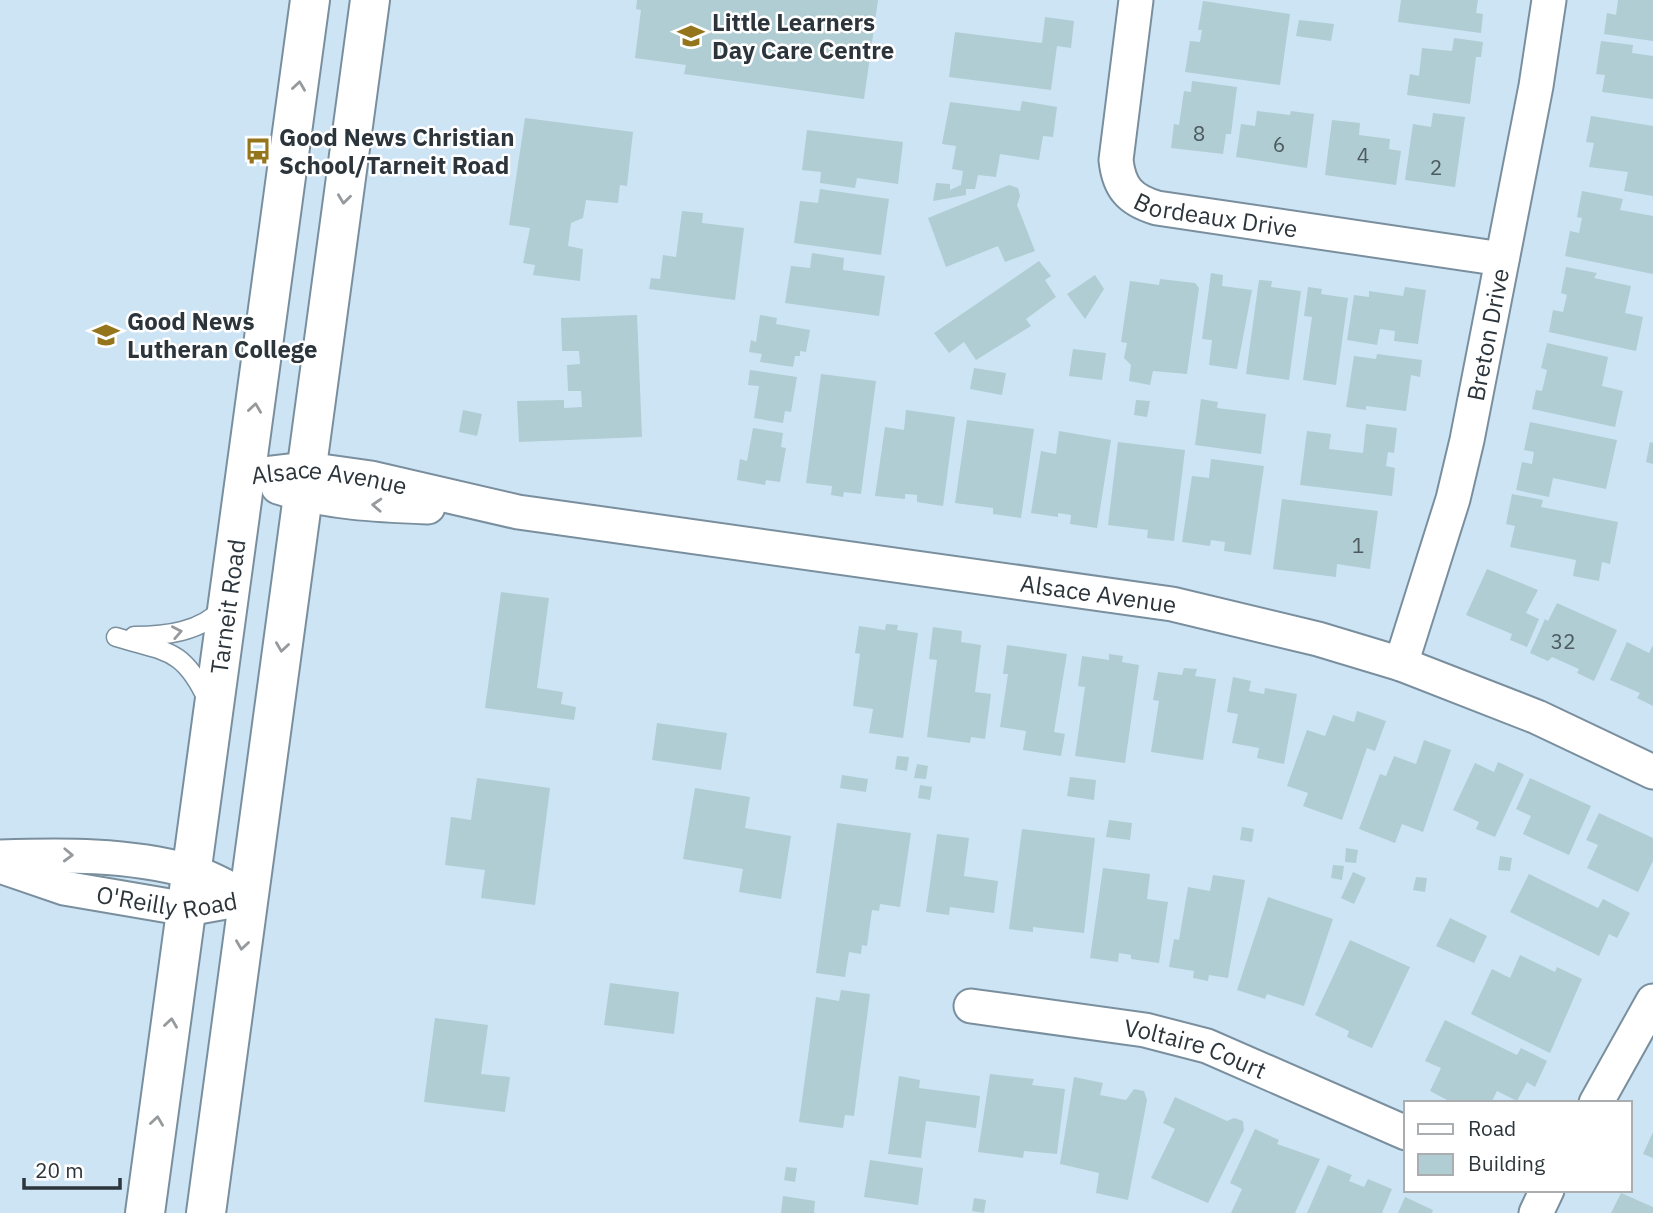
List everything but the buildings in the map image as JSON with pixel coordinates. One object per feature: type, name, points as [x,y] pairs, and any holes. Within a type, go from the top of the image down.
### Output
[{"type":"main road","name":"Tarneit Road","points":[[145,1213],[310,0]]},
{"type":"main road","points":[[206,1213],[370,0]]},
{"type":"street","name":"Bordeaux Drive","points":[[1136,0],[1116,160],[1122,184],[1138,202],[1157,208],[1502,259]]},
{"type":"street","name":"Breton Drive","points":[[1401,664],[1453,499],[1536,86],[1549,0]]},
{"type":"street","name":"Alsace Avenue","points":[[246,476],[306,482],[371,478],[518,512],[1159,601],[1264,625],[1401,664],[1537,717],[1653,772]]},
{"type":"street","name":"O'Reilly Road","points":[[0,857],[64,855],[191,871],[248,898]]},
{"type":"street","name":"O'Reilly Road","points":[[0,866],[64,888],[187,909],[248,898]]},
{"type":"street","points":[[1597,1101],[1653,1001]]},
{"type":"street","name":"Voltaire Court","points":[[971,1006],[1145,1030],[1207,1046],[1404,1132]]},
{"type":"lane","points":[[213,712],[197,677],[179,656],[116,636],[155,636],[193,628],[217,614],[228,603]]},
{"type":"place","name":"Little Learners Day Care Centre","points":[[691,36]]},
{"type":"place","name":"Good News Christian School/Tarneit Road","points":[[258,151]]},
{"type":"place","name":"Good News Lutheran College","points":[[106,335]]}]
